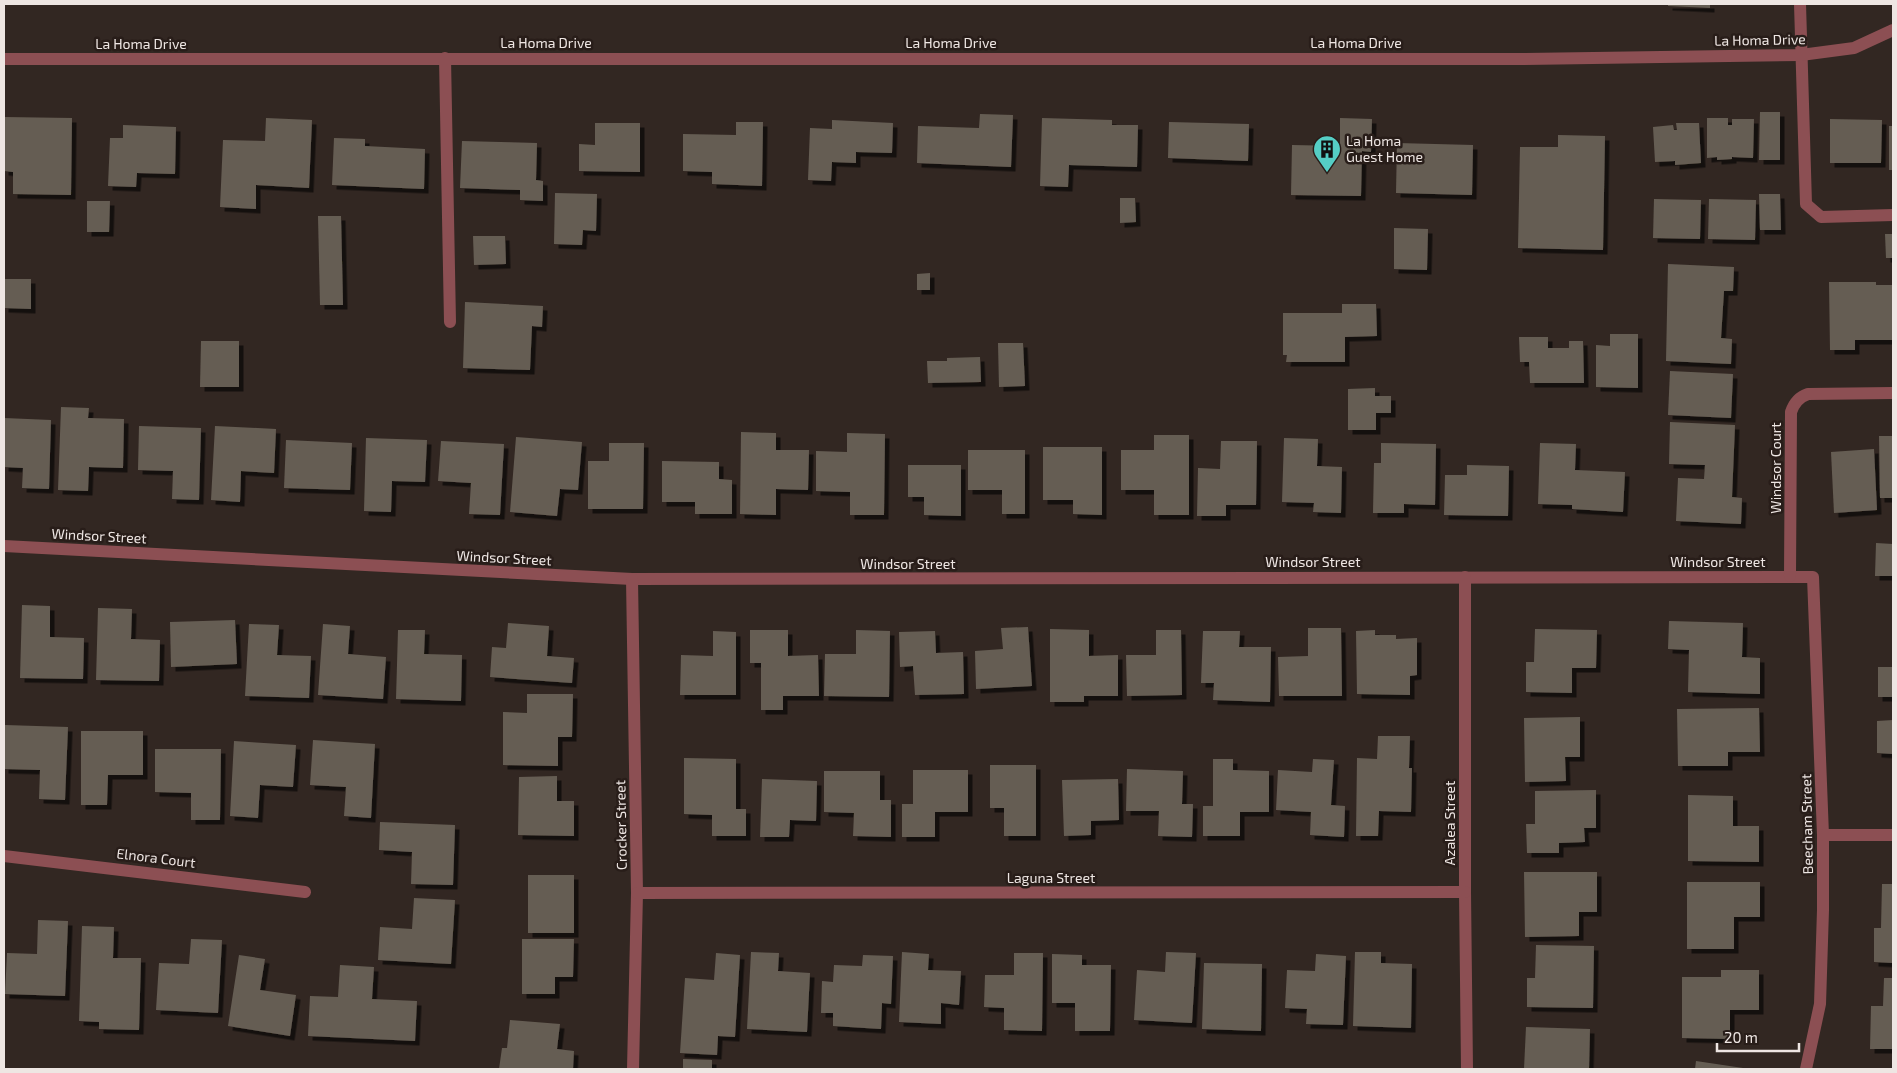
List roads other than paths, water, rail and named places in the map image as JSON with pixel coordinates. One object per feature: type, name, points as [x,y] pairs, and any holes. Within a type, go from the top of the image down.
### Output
[{"type":"street","points":[[1800,4],[1806,204],[1821,216],[1893,215]]},
{"type":"street","name":"La Homa Drive","points":[[4,59],[1526,58],[1801,55],[1854,48],[1893,30]]},
{"type":"street","points":[[445,58],[450,322]]},
{"type":"street","name":"Windsor Court","points":[[1790,576],[1791,412],[1793,406],[1802,396],[1808,394],[1893,393]]},
{"type":"street","name":"Windsor Street","points":[[4,546],[632,579],[1813,577]]},
{"type":"street","name":"Azalea Street","points":[[1466,577],[1465,892],[1467,1069]]},
{"type":"street","name":"Beecham Street","points":[[1806,1069],[1820,1004],[1823,910],[1823,835],[1813,577]]},
{"type":"street","name":"Crocker Street","points":[[632,579],[637,893],[633,1069]]},
{"type":"street","points":[[1823,835],[1893,835]]},
{"type":"street","name":"Elnora Court","points":[[4,856],[305,892]]},
{"type":"street","name":"Laguna Street","points":[[637,893],[1465,892]]},
{"type":"place","name":"La Homa Guest Home","points":[[1327,173]]}]
